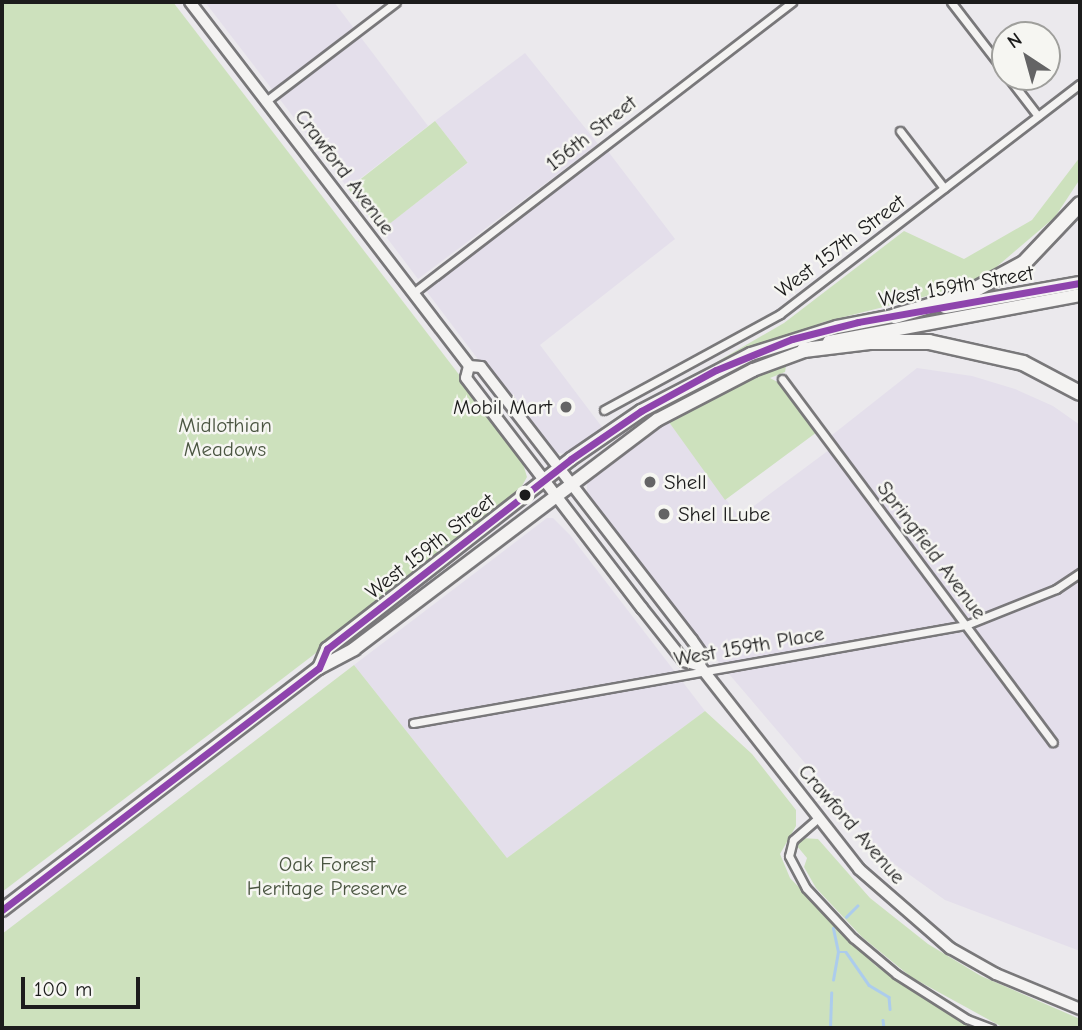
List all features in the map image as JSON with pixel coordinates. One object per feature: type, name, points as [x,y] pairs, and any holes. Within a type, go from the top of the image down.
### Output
[{"type":"highway","points":[[895,316],[963,296],[1014,269],[1061,229],[1080,204]]},
{"type":"highway","points":[[804,351],[870,342],[929,342],[1023,363],[1080,393]]},
{"type":"main road","name":"Crawford Avenue","points":[[190,2],[469,366],[481,367],[692,640],[701,653],[702,669]]},
{"type":"main road","name":"West 159th Street","points":[[319,668],[327,649],[559,469],[641,411],[728,364],[792,339],[895,316],[1080,283]]},
{"type":"main road","name":"West 159th Street","points":[[2,910],[319,668],[354,649],[570,483],[657,420],[753,370],[804,351],[873,332],[1080,295]]},
{"type":"main road","name":"Crawford Avenue","points":[[469,366],[466,378],[544,481],[684,661],[702,669],[817,819],[859,869],[950,948],[996,974],[1080,1009]]},
{"type":"street","points":[[266,101],[396,2]]},
{"type":"street","name":"156th Street","points":[[413,293],[792,2]]},
{"type":"street","points":[[951,2],[991,54]]},
{"type":"street","name":"West 157th Street","points":[[604,410],[780,314],[1080,84]]},
{"type":"street","points":[[1019,91],[1038,116]]},
{"type":"street","points":[[900,131],[944,188]]},
{"type":"street","name":"Springfield Avenue","points":[[782,379],[1053,742]]},
{"type":"street","name":"West 159th Place","points":[[413,723],[702,669],[966,625],[1056,589],[1080,573]]},
{"type":"street","points":[[817,819],[793,840],[789,856],[806,888],[853,939],[896,974],[967,1019],[990,1028]]},
{"type":"shaded area","points":[[205,2],[334,2],[428,126],[348,188]]},
{"type":"shaded area","points":[[525,53],[598,144],[418,279],[381,230],[468,163],[435,121]]},
{"type":"shaded area","points":[[607,150],[675,239],[540,345],[605,431],[565,454],[550,451],[540,441],[424,288]]},
{"type":"shaded area","points":[[917,368],[972,376],[1015,389],[1053,406],[1080,425],[1080,951],[945,900],[886,858],[642,572],[587,498],[587,480],[666,418],[739,517],[833,447],[827,439]]},
{"type":"shaded area","points":[[547,518],[553,518],[570,535],[705,711],[507,858],[354,665]]},
{"type":"green space","name":"Midlothian Meadows","points":[[2,2],[173,2],[520,454],[527,477],[518,493],[312,656],[2,892]]},
{"type":"green space","points":[[435,121],[468,163],[381,230],[348,189]]},
{"type":"green space","points":[[1080,157],[1080,179],[1055,217],[987,275],[963,287],[824,322],[715,363],[784,323],[904,231],[964,259],[1032,220]]},
{"type":"green space","points":[[787,360],[785,372],[770,378],[783,385],[817,432],[725,500],[666,418]]},
{"type":"green space","name":"Oak Forest Heritage Preserve","points":[[354,665],[507,858],[705,711],[752,754],[796,810],[796,826],[780,854],[790,878],[876,966],[974,1028],[2,1028],[2,934]]},
{"type":"green space","points":[[802,838],[818,839],[870,898],[928,944],[981,976],[1080,1019],[1080,1028],[1004,1028],[911,977],[862,937],[816,888],[804,867],[807,858],[797,846]]},
{"type":"waterway","points":[[846,917],[857,906]]},
{"type":"waterway","points":[[833,929],[838,952],[833,980]]},
{"type":"waterway","points":[[838,952],[846,952],[869,985],[889,997],[890,1009]]},
{"type":"waterway","points":[[830,1028],[831,993]]},
{"type":"waterway","points":[[883,1020],[884,1028]]},
{"type":"transit line","points":[[2,910],[319,668],[327,649],[571,459],[641,411],[716,370],[792,339],[858,322],[1080,283]]},
{"type":"place","name":"Mobil Mart","points":[[566,407]]},
{"type":"place","name":"Shell","points":[[650,482]]},
{"type":"place","name":"Shel lLube","points":[[664,514]]}]
